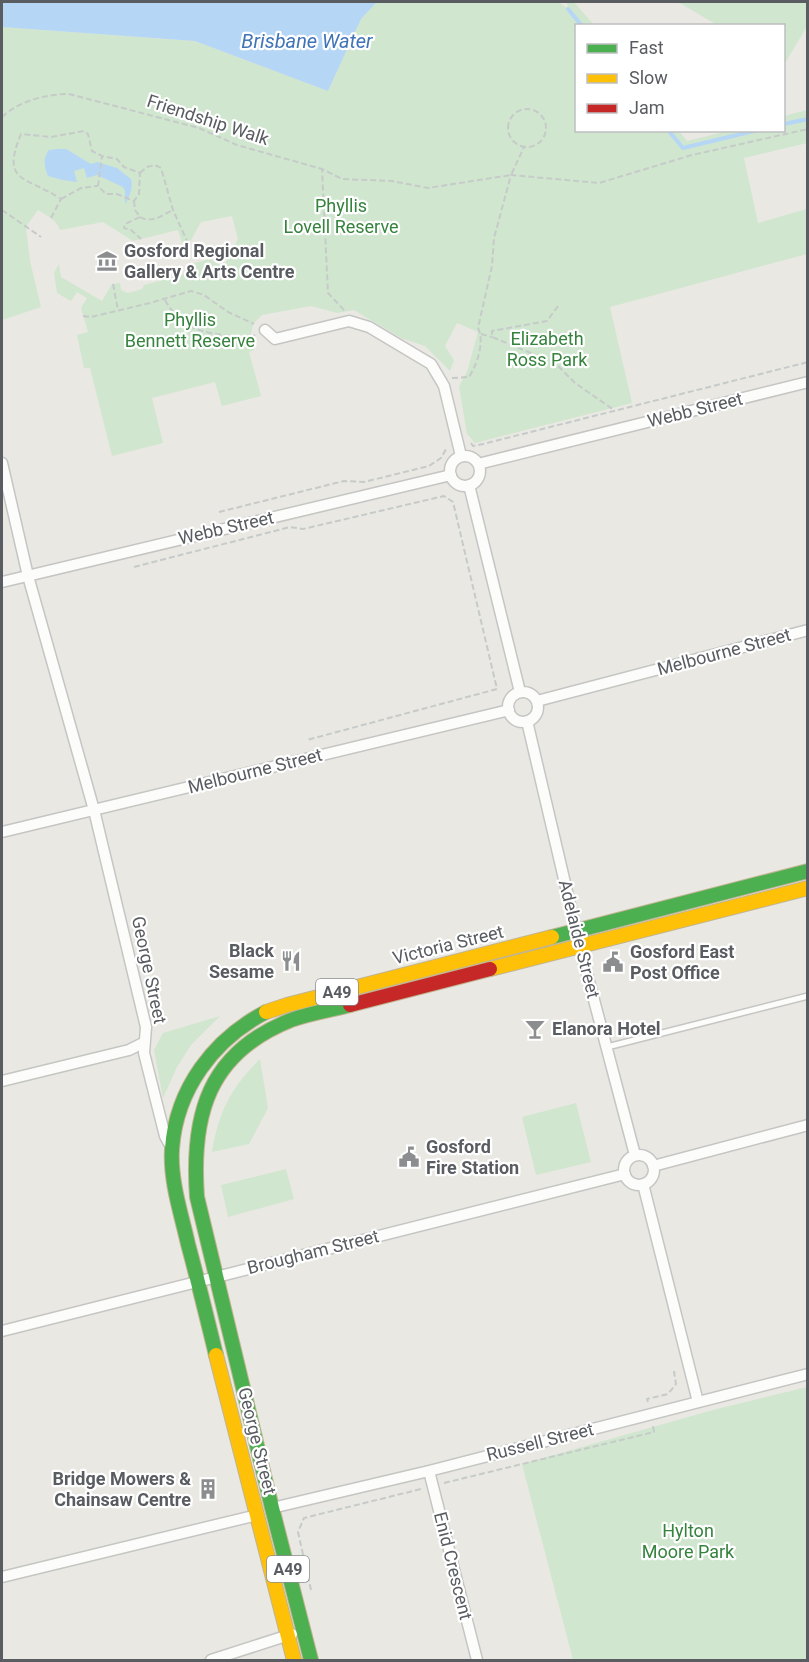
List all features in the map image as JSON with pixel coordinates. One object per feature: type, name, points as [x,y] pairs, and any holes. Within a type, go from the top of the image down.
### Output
[{"type":"highway","name":"Victoria Street","points":[[172,1148],[177,1120],[185,1096],[199,1069],[217,1047],[240,1027],[264,1013],[807,871]]},
{"type":"highway","name":"Victoria Street","points":[[194,1149],[200,1114],[216,1079],[231,1059],[271,1029],[314,1013],[807,888]]},
{"type":"highway","name":"George Street","points":[[172,1148],[178,1203],[294,1660]]},
{"type":"highway","name":"George Street","points":[[194,1149],[197,1197],[311,1660]]},
{"type":"street","points":[[265,330],[275,339],[349,321],[369,327],[431,364],[444,386],[461,456]]},
{"type":"street","name":"Webb Street","points":[[478,464],[807,382]]},
{"type":"street","points":[[461,456],[471,457],[478,464],[478,476],[469,485],[456,483],[451,475],[453,461],[461,456]]},
{"type":"street","name":"George Street","points":[[2,463],[28,576],[94,810],[146,1027],[143,1042],[144,1053],[165,1136],[172,1148]]},
{"type":"street","name":"Webb Street","points":[[2,582],[451,475]]},
{"type":"street","points":[[469,485],[520,692]]},
{"type":"street","name":"Melbourne Street","points":[[537,701],[807,630]]},
{"type":"street","points":[[520,692],[532,694],[537,701],[537,711],[527,721],[518,720],[509,710],[509,701],[520,692]]},
{"type":"street","name":"Melbourne Street","points":[[2,832],[509,710]]},
{"type":"street","name":"Adelaide Street","points":[[527,721],[580,947],[635,1155]]},
{"type":"street","points":[[2,1081],[129,1050],[143,1042]]},
{"type":"street","points":[[653,1166],[807,1125]]},
{"type":"street","points":[[635,1155],[649,1158],[653,1166],[650,1179],[643,1184],[630,1181],[625,1174],[628,1160],[635,1155]]},
{"type":"street","name":"Brougham Street","points":[[2,1331],[625,1174]]},
{"type":"street","points":[[643,1184],[698,1402]]},
{"type":"street","name":"Russell Street","points":[[272,1508],[429,1471],[807,1374]]},
{"type":"street","name":"Enid Crescent","points":[[429,1471],[477,1660]]},
{"type":"street","points":[[2,1577],[257,1515]]},
{"type":"street","points":[[211,1660],[304,1631]]},
{"type":"lane","points":[[607,1047],[807,996]]},
{"type":"path","name":"Friendship Walk","points":[[2,117],[10,110],[50,94],[69,94],[199,128],[237,145],[322,169],[342,179],[392,181],[428,188],[511,175],[599,183],[692,155],[807,129]]},
{"type":"path","points":[[521,110],[533,110],[539,113],[546,123],[545,135],[537,145],[524,147],[513,141],[509,123],[521,110]]},
{"type":"path","points":[[61,199],[15,173],[11,164],[13,152],[21,134],[51,137],[84,131],[88,134],[92,151],[117,159],[124,166],[140,173]]},
{"type":"path","points":[[455,388],[452,377],[468,377],[474,369],[481,334],[478,328],[492,266],[494,238],[511,175],[524,147]]},
{"type":"path","points":[[98,186],[102,156]]},
{"type":"path","points":[[132,200],[139,194],[140,173],[147,167],[155,165],[161,168],[173,210],[187,241]]},
{"type":"path","points":[[322,169],[328,293],[344,310],[349,321]]},
{"type":"path","points":[[51,218],[61,199],[91,185],[98,186],[106,194],[123,196],[132,200],[135,210],[140,217],[146,220],[152,220],[173,210]]},
{"type":"path","points":[[2,210],[41,237]]},
{"type":"path","points":[[140,217],[125,224],[124,228],[131,230],[141,239]]},
{"type":"path","points":[[113,284],[118,310]]},
{"type":"path","points":[[83,316],[91,317],[191,291],[204,295],[228,312],[265,330]]},
{"type":"path","points":[[164,299],[171,313],[190,328],[248,339],[265,330]]},
{"type":"path","points":[[492,337],[492,331],[547,321],[558,306]]},
{"type":"path","points":[[481,334],[555,363],[575,383],[615,410]]},
{"type":"path","points":[[470,440],[472,446],[483,444],[807,362]]},
{"type":"path","points":[[219,512],[344,481],[364,482],[429,466],[441,458],[447,447]]},
{"type":"path","points":[[134,567],[290,527],[303,529],[444,495],[453,502],[497,689],[308,740]]},
{"type":"path","points":[[647,1399],[668,1394],[676,1384],[674,1372]]},
{"type":"path","points":[[445,1483],[654,1432]]},
{"type":"path","points":[[298,1532],[304,1518],[421,1489]]},
{"type":"green space","points":[[377,2],[559,2],[568,9],[567,2],[574,2],[593,24],[575,24],[575,132],[680,132],[687,141],[724,132],[785,132],[785,116],[807,110],[807,143],[744,158],[758,223],[807,209],[807,254],[610,307],[632,403],[475,443],[467,434],[459,386],[467,372],[478,332],[457,323],[445,346],[454,360],[450,371],[425,346],[401,338],[354,310],[337,313],[311,306],[262,315],[253,324],[251,334],[254,350],[249,352],[261,396],[222,406],[215,382],[152,398],[163,443],[112,456],[90,368],[84,368],[77,335],[88,332],[81,308],[87,298],[77,292],[71,301],[57,293],[54,273],[59,264],[61,277],[102,301],[112,284],[120,283],[121,290],[128,293],[142,289],[144,285],[189,273],[187,265],[210,259],[223,267],[238,239],[232,216],[201,222],[191,240],[182,243],[178,230],[133,241],[103,222],[60,230],[54,221],[38,210],[26,227],[30,261],[41,307],[2,320],[2,27],[195,41],[328,91],[361,19]]},
{"type":"green space","points":[[678,2],[807,2],[807,26],[785,63],[785,24],[715,24]]},
{"type":"green space","points":[[220,1016],[191,1045],[177,1067],[163,1098],[154,1050],[163,1033]]},
{"type":"green space","points":[[260,1059],[268,1108],[249,1144],[212,1152],[218,1124],[228,1101],[241,1080]]},
{"type":"green space","points":[[576,1103],[591,1162],[536,1175],[522,1117]]},
{"type":"green space","points":[[286,1169],[294,1199],[228,1217],[221,1185]]},
{"type":"green space","name":"Hylton Moore Park","points":[[807,1387],[807,1660],[573,1660],[522,1464],[713,1410]]},
{"type":"water","name":"Brisbane Water","points":[[2,2],[377,2],[361,19],[328,91],[195,41],[2,27]]},
{"type":"water","points":[[66,149],[91,164],[97,162],[117,168],[131,179],[131,192],[125,204],[123,187],[97,175],[87,178],[84,168],[74,171],[77,182],[48,176],[45,165],[46,156],[49,150]]},
{"type":"waterway","points":[[568,9],[580,24]]},
{"type":"waterway","points":[[785,124],[808,119]]},
{"type":"waterway","points":[[670,132],[683,148],[750,132]]},
{"type":"traffic: fast","points":[[552,937],[808,871]]},
{"type":"traffic: fast","points":[[311,1660],[197,1197],[197,1139],[202,1114],[211,1090],[223,1069],[240,1050],[263,1034],[291,1020],[350,1005]]},
{"type":"traffic: fast","points":[[216,1355],[174,1185],[172,1149],[175,1127],[190,1086],[214,1051],[247,1023],[266,1012]]},
{"type":"traffic: slow","points":[[490,969],[808,888]]},
{"type":"traffic: slow","points":[[266,1012],[552,937]]},
{"type":"traffic: slow","points":[[216,1355],[294,1660]]},
{"type":"traffic: jam","points":[[350,1005],[490,969]]},
{"type":"place","name":"Gosford Regional Gallery & Arts Centre","points":[[107,261]]},
{"type":"place","name":"Black Sesame","points":[[291,961]]},
{"type":"place","name":"Gosford East Post Office","points":[[613,962]]},
{"type":"place","name":"Elanora Hotel","points":[[535,1029]]},
{"type":"place","name":"Gosford Fire Station","points":[[409,1157]]},
{"type":"place","name":"Bridge Mowers & Chainsaw Centre","points":[[208,1489]]},
{"type":"park label","name":"Phyllis Lovell Reserve","points":[[341,216]]},
{"type":"park label","name":"Phyllis Bennett Reserve","points":[[190,330]]},
{"type":"park label","name":"Elizabeth Ross Park","points":[[547,349]]}]
